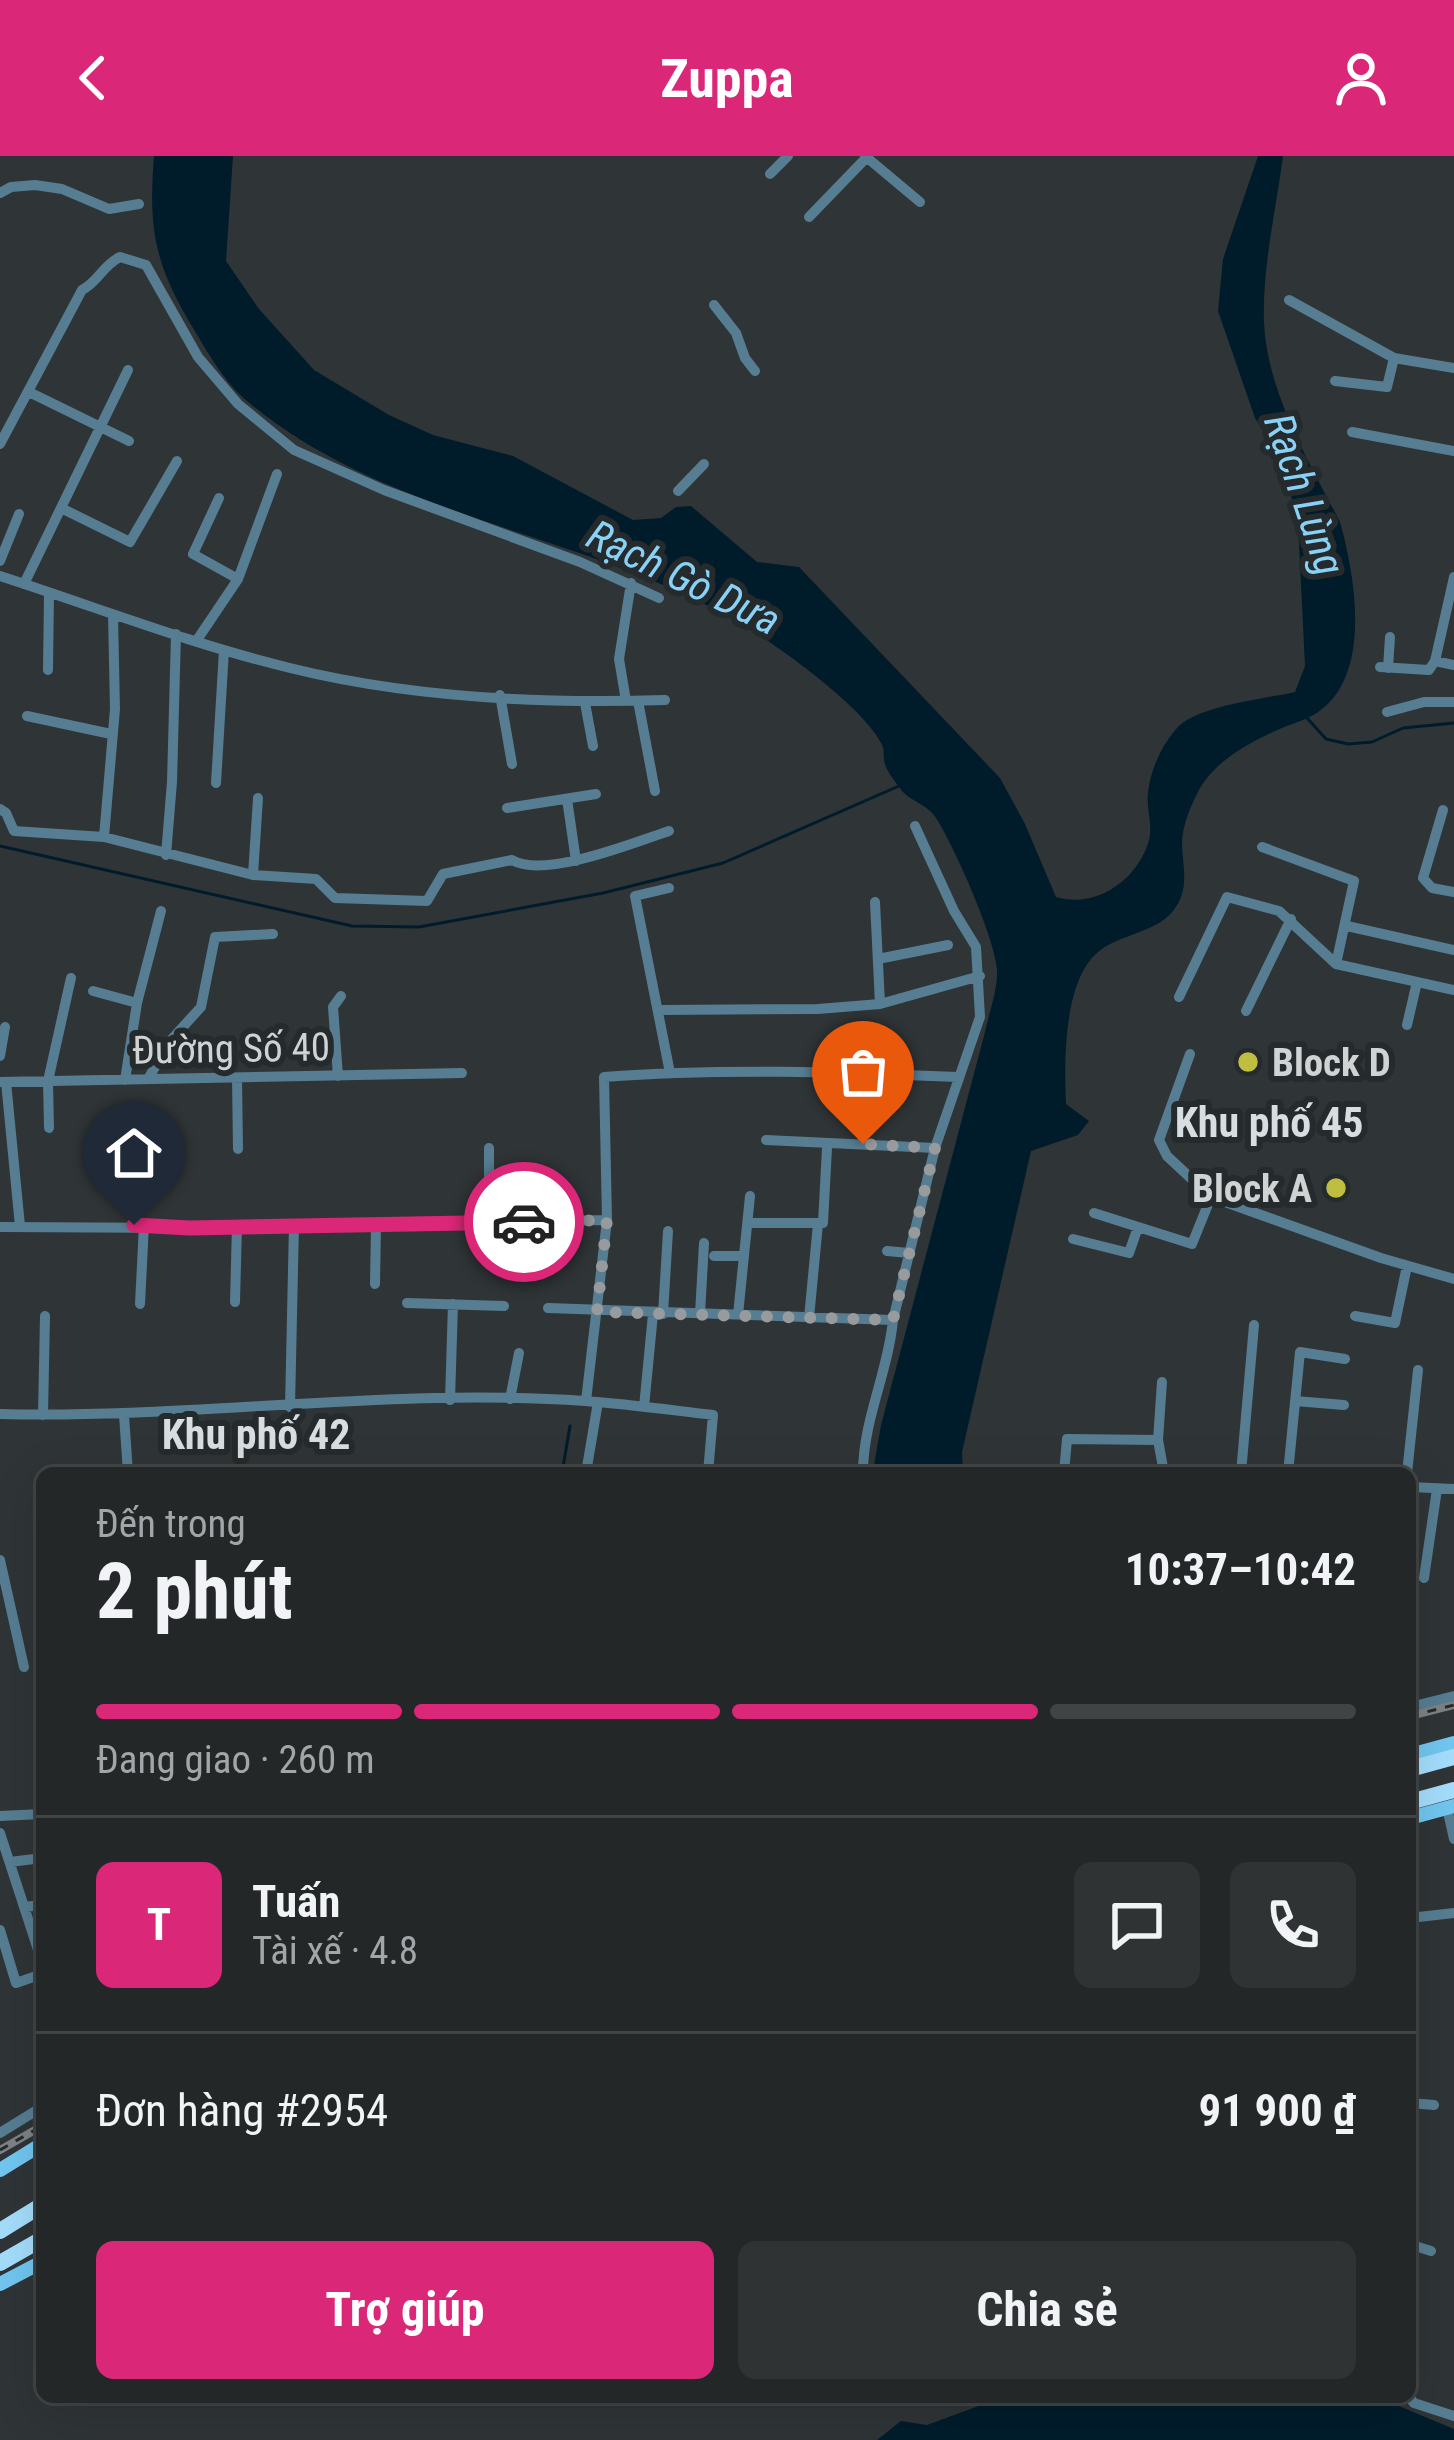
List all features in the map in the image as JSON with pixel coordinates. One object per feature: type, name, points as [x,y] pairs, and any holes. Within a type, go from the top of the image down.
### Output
[{"type":"highway","points":[[1416,1766],[1454,1757]]},
{"type":"highway","points":[[1416,1800],[1454,1790]]},
{"type":"highway","points":[[0,2231],[36,2209]]},
{"type":"highway","points":[[0,2263],[36,2242]]},
{"type":"main road","points":[[1416,1753],[1454,1743]]},
{"type":"main road","points":[[1416,1816],[1451,1807]]},
{"type":"main road","points":[[0,2170],[36,2148]]},
{"type":"main road","points":[[0,2284],[36,2265]]},
{"type":"street","points":[[770,174],[788,156]]},
{"type":"street","points":[[809,217],[866,157],[920,202]]},
{"type":"street","points":[[0,194],[11,187],[35,185],[62,189],[109,209],[139,204]]},
{"type":"street","points":[[0,444],[82,290],[93,284],[105,264],[120,257],[146,265],[198,357],[238,404],[294,450],[659,598]]},
{"type":"street","points":[[1289,300],[1394,358],[1454,368]]},
{"type":"street","points":[[715,305],[736,332],[755,371]]},
{"type":"street","points":[[1335,381],[1387,387],[1394,358]]},
{"type":"street","points":[[24,584],[128,370]]},
{"type":"street","points":[[29,392],[129,441]]},
{"type":"street","points":[[1352,432],[1454,451]]},
{"type":"street","points":[[61,508],[130,542],[177,460]]},
{"type":"street","points":[[678,491],[704,464]]},
{"type":"street","points":[[197,640],[238,579],[278,473]]},
{"type":"street","points":[[219,498],[193,554],[238,579]]},
{"type":"street","points":[[0,562],[19,514]]},
{"type":"street","points":[[0,576],[224,650],[293,669],[420,693],[585,703],[664,700]]},
{"type":"street","points":[[1390,638],[1384,668],[1429,670],[1454,577]]},
{"type":"street","points":[[631,583],[620,659],[655,791]]},
{"type":"street","points":[[47,670],[49,592]]},
{"type":"street","points":[[104,837],[115,709],[113,615]]},
{"type":"street","points":[[166,855],[176,634]]},
{"type":"street","points":[[216,783],[224,650]]},
{"type":"street","points":[[1435,661],[1454,665]]},
{"type":"street","points":[[500,695],[512,764]]},
{"type":"street","points":[[1387,712],[1424,702],[1454,702]]},
{"type":"street","points":[[585,703],[593,746]]},
{"type":"street","points":[[27,716],[111,734]]},
{"type":"street","points":[[507,808],[596,794]]},
{"type":"street","points":[[253,875],[259,798]]},
{"type":"street","points":[[567,799],[576,861]]},
{"type":"street","points":[[0,809],[14,832],[104,837],[253,875],[316,879],[335,898],[427,902],[443,874],[512,860],[524,867],[576,861],[669,831]]},
{"type":"street","points":[[1443,809],[1423,878],[1432,888],[1454,892]]},
{"type":"street","points":[[864,1467],[868,1418],[890,1347],[935,1148],[980,1018],[976,947],[915,826]]},
{"type":"street","points":[[1262,848],[1353,880],[1336,964]]},
{"type":"street","points":[[669,888],[634,896],[670,1072]]},
{"type":"street","points":[[1179,997],[1227,897],[1279,910],[1336,964],[1454,989]]},
{"type":"street","points":[[875,902],[880,1004]]},
{"type":"street","points":[[125,1080],[137,1004],[161,911]]},
{"type":"street","points":[[1246,1011],[1291,919]]},
{"type":"street","points":[[1347,926],[1454,950]]},
{"type":"street","points":[[148,1079],[170,1041],[201,1007],[214,937],[273,934]]},
{"type":"street","points":[[878,959],[948,945]]},
{"type":"street","points":[[660,1010],[880,1004],[980,976]]},
{"type":"street","points":[[49,1128],[48,1081],[71,978]]},
{"type":"street","points":[[1407,1025],[1417,982]]},
{"type":"street","points":[[93,991],[137,1004]]},
{"type":"street","points":[[338,1076],[333,1007],[341,996]]},
{"type":"street","points":[[0,1056],[5,1027]]},
{"type":"street","points":[[1190,1054],[1159,1140],[1168,1156],[1211,1197],[1454,1279]]},
{"type":"street","points":[[586,1467],[607,1220],[604,1077],[670,1072],[958,1076]]},
{"type":"street","name":"Đường Số 40","points":[[3,1082],[462,1073]]},
{"type":"street","points":[[237,1078],[238,1149]]},
{"type":"street","points":[[3,1082],[20,1226]]},
{"type":"street","points":[[766,1140],[935,1148]]},
{"type":"street","points":[[488,1148],[489,1222]]},
{"type":"street","points":[[748,1223],[824,1221],[827,1148]]},
{"type":"street","points":[[537,1177],[537,1222]]},
{"type":"street","points":[[738,1315],[750,1196]]},
{"type":"street","points":[[1094,1214],[1192,1244],[1211,1197]]},
{"type":"street","points":[[0,1227],[607,1220]]},
{"type":"street","points":[[290,1407],[295,1224]]},
{"type":"street","points":[[375,1284],[376,1224]]},
{"type":"street","points":[[809,1318],[818,1224]]},
{"type":"street","points":[[140,1304],[144,1225]]},
{"type":"street","points":[[235,1302],[237,1225]]},
{"type":"street","points":[[1073,1239],[1129,1253],[1138,1227]]},
{"type":"street","points":[[644,1407],[668,1231]]},
{"type":"street","points":[[700,1314],[704,1243]]},
{"type":"street","points":[[887,1251],[909,1253]]},
{"type":"street","points":[[715,1256],[744,1256]]},
{"type":"street","points":[[1355,1316],[1395,1323],[1407,1266]]},
{"type":"street","points":[[406,1303],[504,1306]]},
{"type":"street","points":[[450,1400],[453,1304]]},
{"type":"street","points":[[548,1308],[893,1320]]},
{"type":"street","points":[[43,1415],[45,1316]]},
{"type":"street","points":[[1242,1467],[1254,1325]]},
{"type":"street","points":[[1289,1467],[1300,1352],[1345,1359]]},
{"type":"street","points":[[510,1399],[519,1353]]},
{"type":"street","points":[[1408,1467],[1418,1370]]},
{"type":"street","points":[[1162,1382],[1158,1440],[1163,1467]]},
{"type":"street","points":[[0,1414],[124,1414],[450,1400],[592,1401],[713,1415],[708,1467]]},
{"type":"street","points":[[1295,1401],[1344,1406]]},
{"type":"street","points":[[124,1414],[128,1467]]},
{"type":"street","points":[[1065,1467],[1067,1439],[1158,1440]]},
{"type":"street","points":[[1416,1487],[1454,1489]]},
{"type":"street","points":[[1424,1578],[1437,1489]]},
{"type":"street","points":[[0,1560],[24,1666]]},
{"type":"street","points":[[1416,1706],[1454,1696]]},
{"type":"street","points":[[1451,1807],[1454,1839]]},
{"type":"street","points":[[0,1816],[36,1814]]},
{"type":"street","points":[[0,1833],[36,1943]]},
{"type":"street","points":[[10,1862],[36,1859]]},
{"type":"street","points":[[23,1907],[36,1906]]},
{"type":"street","points":[[1416,1917],[1454,1913]]},
{"type":"street","points":[[0,1930],[16,1983],[36,1976]]},
{"type":"street","points":[[1416,2104],[1434,2105]]},
{"type":"street","points":[[0,2133],[36,2111]]},
{"type":"street","points":[[1416,2247],[1431,2251]]},
{"type":"street","points":[[1414,2403],[1454,2416]]},
{"type":"water","name":"Rạch Gò Dưa","points":[[154,156],[233,156],[226,261],[259,309],[314,370],[389,415],[433,435],[513,456],[633,520],[661,518],[676,507],[691,506],[757,562],[799,567],[1000,778],[1056,897],[1071,900],[1100,895],[1135,867],[1149,840],[1151,775],[1179,726],[1217,708],[1295,692],[1305,666],[1298,524],[1282,459],[1255,418],[1218,311],[1223,259],[1258,156],[1283,156],[1265,281],[1267,349],[1291,426],[1340,522],[1355,602],[1351,660],[1342,685],[1326,706],[1245,746],[1208,777],[1184,828],[1184,886],[1179,902],[1158,924],[1102,949],[1080,978],[1069,1020],[1066,1104],[1089,1121],[1078,1135],[1031,1151],[962,1452],[963,1467],[874,1467],[997,977],[982,915],[936,818],[894,780],[881,743],[860,715],[759,635],[633,573],[367,475],[304,442],[247,401],[224,377],[180,306],[162,265],[152,205]]},
{"type":"water","points":[[987,2403],[1391,2403],[1454,2429],[1454,2440],[877,2440],[901,2421],[927,2425]]},
{"type":"waterway","points":[[1307,718],[1326,739],[1348,744],[1372,742],[1403,728],[1454,723]]},
{"type":"waterway","points":[[0,846],[352,926],[419,927],[603,893],[723,863],[899,786]]},
{"type":"waterway","points":[[563,1467],[570,1426]]},
{"type":"railway","points":[[1416,1714],[1454,1705]]},
{"type":"railway","points":[[0,2150],[36,2129]]},
{"type":"way so far","points":[[524,1222],[607,1220],[597,1312],[893,1320],[935,1148],[863,1144]]},
{"type":"place","name":"Block D","points":[[1248,1062]]},
{"type":"place","name":"Block A","points":[[1336,1188]]},
{"type":"district","name":"Khu phố 45","points":[[1269,1122]]},
{"type":"district","name":"Khu phố 42","points":[[256,1434]]},
{"type":"route","points":[[134,1225],[524,1222]]},
{"type":"water label","name":"Rạch Lùng","points":[[1305,494]]}]
